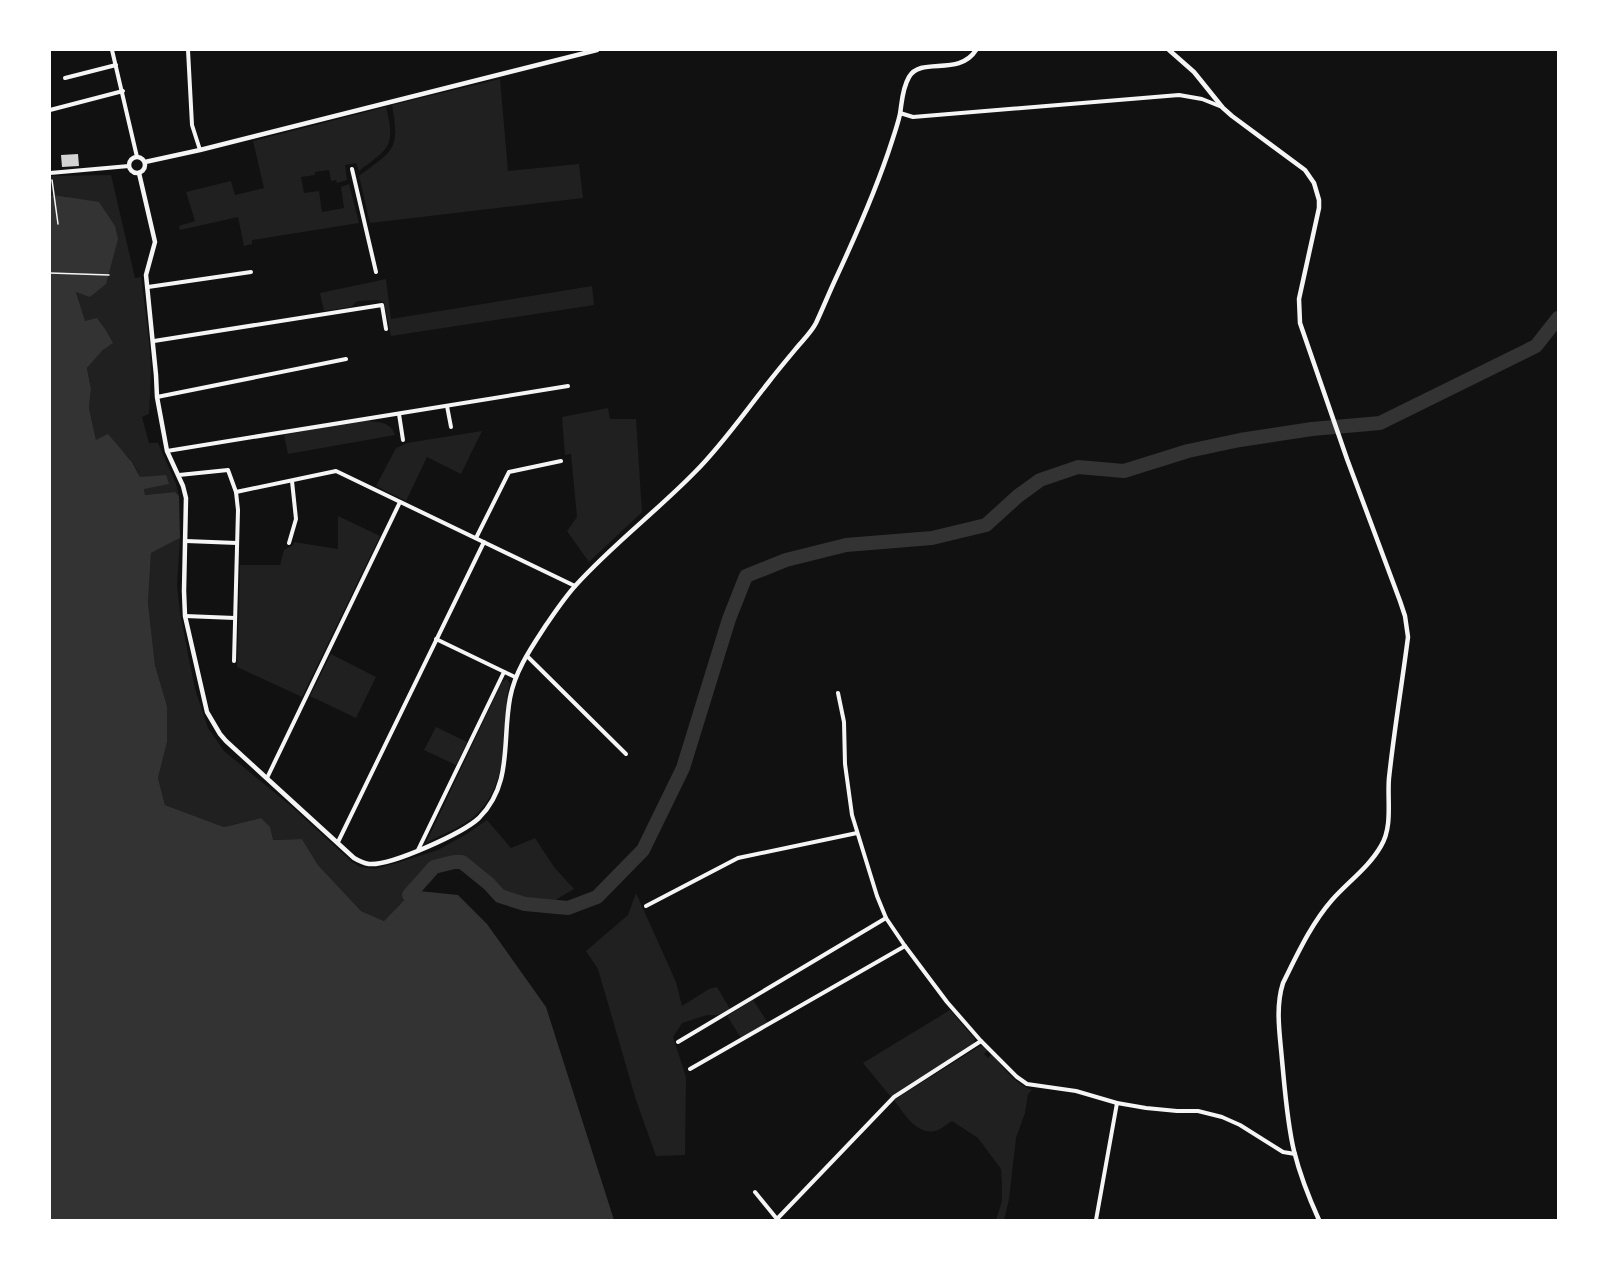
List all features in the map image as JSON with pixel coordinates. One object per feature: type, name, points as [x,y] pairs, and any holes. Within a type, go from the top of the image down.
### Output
[{"type":"street","points":[[112,50],[137,157]]},
{"type":"street","points":[[188,50],[192,124],[200,150]]},
{"type":"street","points":[[145,162],[597,50]]},
{"type":"street","points":[[139,173],[155,242],[146,275],[150,287],[156,341],[157,397],[167,451],[179,475],[186,498],[185,616],[203,697],[212,722],[226,741],[354,858],[371,864],[400,858],[462,830],[486,810],[494,797],[504,770],[510,698],[515,677],[547,624],[575,586],[696,472],[815,325],[880,177],[893,140],[908,78],[922,68],[962,63],[976,50]]},
{"type":"street","points":[[1168,50],[1194,72],[1223,108],[1305,170],[1314,183],[1319,200],[1318,218],[1299,299],[1300,323],[1324,396],[1400,601],[1408,637],[1389,780],[1388,824],[1382,845],[1371,860],[1330,902],[1311,930],[1282,983],[1278,1003],[1288,1118],[1306,1192],[1319,1221]]},
{"type":"street","points":[[65,78],[116,65]]},
{"type":"street","points":[[50,110],[123,92]]},
{"type":"street","points":[[900,113],[913,117],[1179,94],[1202,99],[1223,108]]},
{"type":"street","points":[[129,166],[131,160],[137,157],[142,158],[145,168],[139,173]]},
{"type":"street","points":[[51,174],[129,166]]},
{"type":"street","points":[[129,166],[132,171],[139,173]]},
{"type":"street","points":[[352,169],[376,272]]},
{"type":"street","points":[[150,287],[251,272]]},
{"type":"street","points":[[156,341],[382,305],[386,329]]},
{"type":"street","points":[[157,397],[346,359]]},
{"type":"street","points":[[167,451],[568,386]]},
{"type":"street","points":[[447,406],[451,427]]},
{"type":"street","points":[[399,414],[403,440]]},
{"type":"street","points":[[476,538],[509,472],[561,461]]},
{"type":"street","points":[[179,475],[228,470],[236,492],[238,510],[234,661]]},
{"type":"street","points":[[236,492],[336,471],[575,586]]},
{"type":"street","points":[[289,543],[296,519],[292,481]]},
{"type":"street","points":[[267,778],[400,502]]},
{"type":"street","points":[[186,541],[237,543]]},
{"type":"street","points":[[338,843],[484,542]]},
{"type":"street","points":[[185,616],[235,618]]},
{"type":"street","points":[[436,639],[515,677]]},
{"type":"street","points":[[527,656],[626,754]]},
{"type":"street","points":[[418,850],[504,672]]},
{"type":"street","points":[[838,693],[844,722],[845,764],[852,815],[886,918],[947,1002],[981,1041],[1027,1084],[1076,1091],[1117,1103],[1222,1117],[1240,1125],[1283,1152],[1295,1154]]},
{"type":"street","points":[[646,906],[738,858],[857,833]]},
{"type":"street","points":[[678,1042],[886,918]]},
{"type":"street","points":[[690,1070],[905,946]]},
{"type":"street","points":[[755,1192],[776,1220],[894,1097],[981,1041]]},
{"type":"street","points":[[1096,1221],[1117,1103]]},
{"type":"path","points":[[51,174],[58,224]]},
{"type":"path","points":[[50,273],[109,275]]},
{"type":"shaded area","points":[[500,79],[508,171],[579,164],[583,198],[370,223],[359,176],[392,148],[395,131],[392,105]]},
{"type":"shaded area","points":[[386,107],[390,139],[388,145],[377,157],[359,171],[356,163],[345,165],[347,180],[337,183],[336,180],[331,181],[329,170],[301,177],[304,193],[319,191],[322,212],[344,208],[341,187],[349,184],[359,223],[252,240],[252,244],[244,246],[238,217],[180,230],[179,226],[195,221],[186,192],[231,181],[235,195],[264,188],[253,141]]},
{"type":"shaded area","points":[[111,175],[135,278],[141,277],[146,314],[151,383],[149,414],[142,417],[149,443],[158,443],[179,496],[175,492],[145,495],[139,476],[129,458],[117,448],[96,440],[89,408],[91,389],[87,368],[103,350],[85,322],[76,291],[69,197],[50,196],[50,176]]},
{"type":"shaded area","points":[[50,196],[99,202],[115,226],[118,239],[106,284],[90,297],[76,292],[85,321],[97,318],[113,343],[103,350],[87,368],[91,389],[89,408],[96,440],[108,434],[132,462],[140,477],[166,475],[169,484],[144,489],[145,495],[175,492],[179,496],[180,538],[151,553],[148,603],[155,665],[167,706],[167,742],[158,778],[165,805],[224,827],[261,818],[270,827],[273,840],[302,839],[318,865],[361,911],[384,921],[409,895],[419,891],[458,895],[487,924],[546,1007],[614,1220],[50,1220]]},
{"type":"shaded area","points":[[386,279],[391,319],[592,286],[594,305],[391,336],[384,302],[357,301],[351,307],[324,311],[320,293]]},
{"type":"shaded area","points":[[608,408],[610,419],[636,419],[642,512],[589,562],[567,531],[577,517],[571,454],[565,455],[562,417]]},
{"type":"shaded area","points":[[369,421],[388,426],[395,435],[288,454],[284,435],[351,422]]},
{"type":"shaded area","points":[[482,431],[461,474],[427,457],[406,501],[376,486],[396,448],[407,443]]},
{"type":"shaded area","points":[[338,516],[380,536],[302,697],[237,667],[240,565],[280,565],[284,550],[294,542],[338,549]]},
{"type":"shaded area","points":[[180,538],[177,585],[180,613],[195,689],[208,728],[224,751],[360,867],[375,869],[438,850],[487,820],[511,848],[535,838],[554,867],[574,889],[540,909],[513,906],[493,896],[474,875],[456,866],[444,868],[433,874],[419,891],[409,895],[384,921],[361,911],[318,865],[302,839],[273,840],[261,818],[224,827],[165,805],[158,778],[167,742],[167,706],[155,665],[148,603],[151,553]]},
{"type":"shaded area","points":[[331,654],[376,677],[356,718],[310,696]]},
{"type":"shaded area","points":[[507,679],[510,684],[507,695],[502,762],[492,793],[471,819],[426,843],[502,682]]},
{"type":"shaded area","points":[[436,727],[467,742],[456,765],[424,750]]},
{"type":"shaded area","points":[[636,893],[676,982],[682,1006],[709,989],[717,987],[730,1009],[718,1015],[707,1015],[682,1023],[673,1037],[686,1077],[685,1155],[656,1156],[636,1100],[598,969],[586,951],[628,915]]},
{"type":"shaded area","points":[[753,1000],[768,1023],[741,1038],[727,1016]]},
{"type":"shaded area","points":[[950,1010],[975,1039],[973,1044],[891,1097],[863,1063]]},
{"type":"shaded area","points":[[980,1046],[988,1050],[984,1054],[988,1058],[992,1054],[1015,1080],[1032,1090],[1028,1094],[1025,1113],[1016,1138],[1009,1199],[1004,1220],[996,1220],[1002,1201],[1001,1169],[978,1138],[952,1121],[935,1131],[922,1130],[911,1122],[894,1100]]},
{"type":"building","points":[[78,154],[79,166],[62,167],[61,155]]},
{"type":"waterway","points":[[409,895],[434,867],[462,862],[500,896],[525,904],[568,908],[597,897],[643,850],[683,768],[729,619],[746,576],[786,560],[846,545],[932,538],[986,525],[1040,480],[1078,467],[1124,471],[1188,451],[1240,440],[1312,429],[1380,423],[1536,346],[1558,318]]}]
